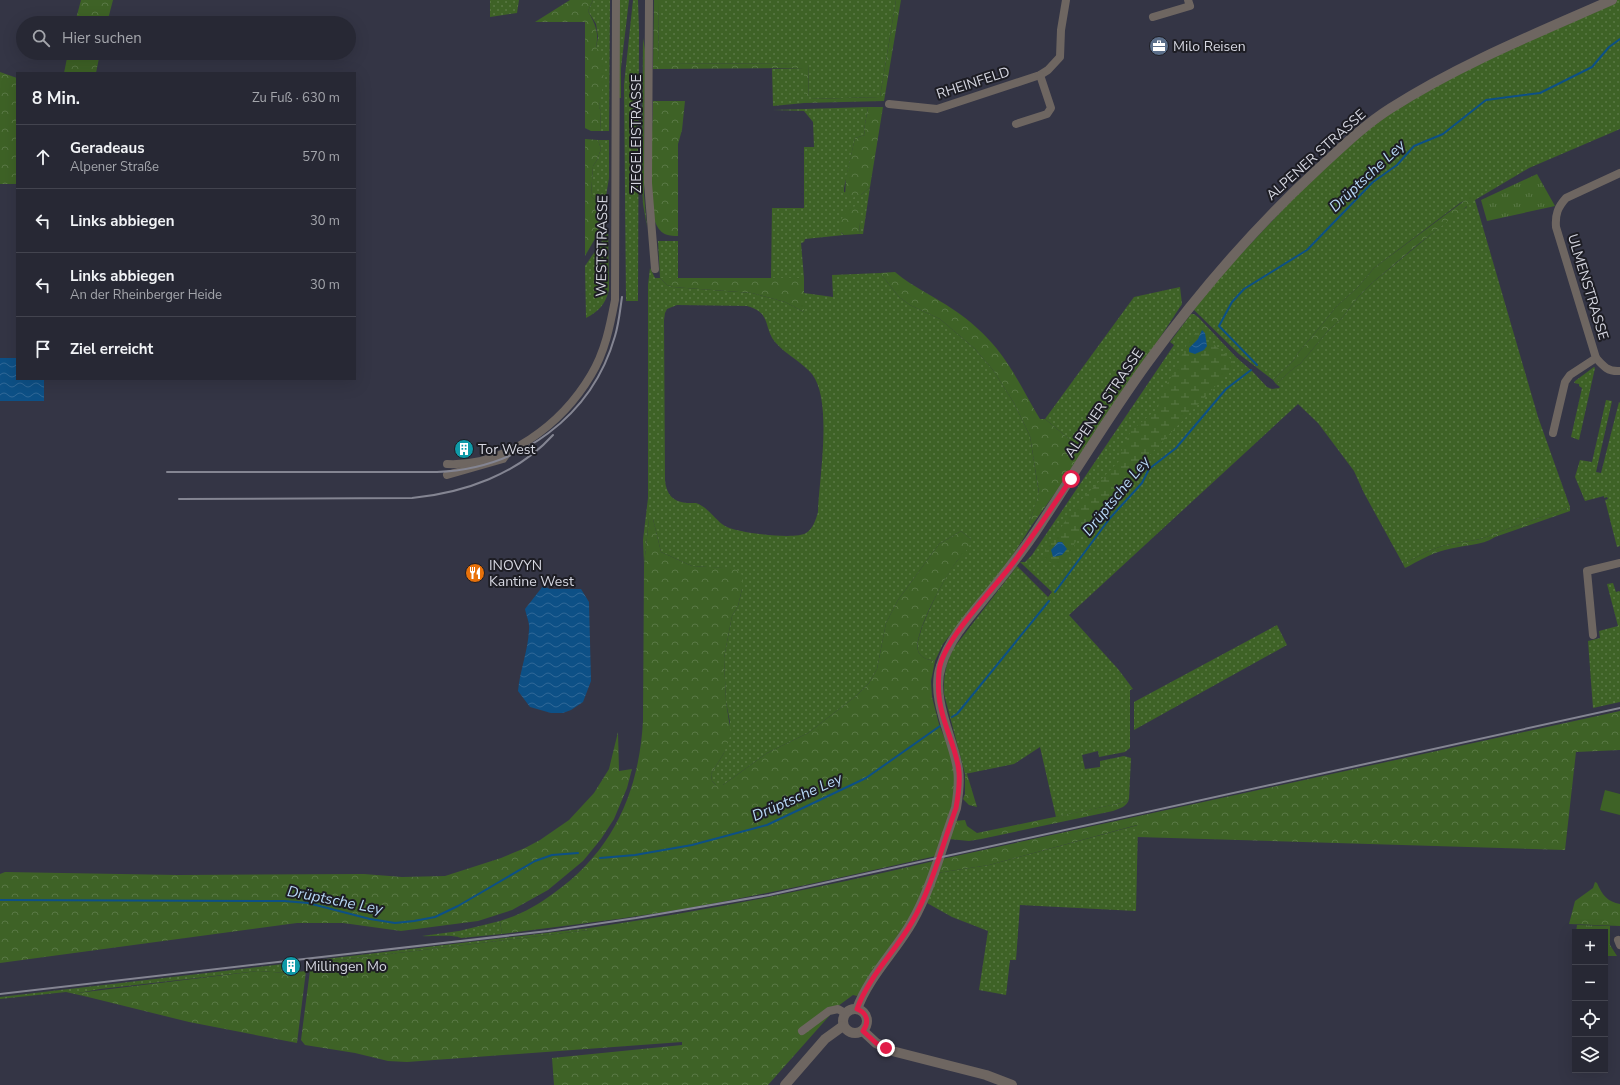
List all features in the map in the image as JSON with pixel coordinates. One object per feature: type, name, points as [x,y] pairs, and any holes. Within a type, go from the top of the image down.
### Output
[{"type":"street","name":"WESTSTRASSE","points":[[447,464],[463,465],[477,462],[509,451],[531,438],[553,421],[573,401],[591,374],[609,331],[616,300],[616,0]]},
{"type":"street","name":"ZIEGELEISTRASSE","points":[[649,0],[648,183],[655,269]]},
{"type":"street","name":"RHEINFELD","points":[[889,104],[937,109],[1040,75],[1048,70],[1060,57],[1066,0]]},
{"type":"street","points":[[1153,17],[1190,6],[1188,0]]},
{"type":"street","name":"ALPENER STRASSE","points":[[857,1009],[866,990],[894,951],[921,906],[956,808],[959,772],[941,709],[939,694],[939,670],[947,649],[963,625],[1027,544],[1148,362],[1237,250],[1287,198],[1351,140],[1383,114],[1422,89],[1470,64],[1612,0]]},
{"type":"street","points":[[1016,124],[1047,114],[1051,108],[1040,75]]},
{"type":"street","name":"ULMENSTRASSE","points":[[1553,433],[1564,382],[1570,375],[1596,358],[1555,219],[1560,205],[1566,198],[1620,173]]},
{"type":"street","points":[[1596,358],[1604,368],[1620,371]]},
{"type":"street","name":"WESTSTRASSE","points":[[447,475],[504,459],[509,451]]},
{"type":"street","points":[[1593,635],[1587,571],[1620,563]]},
{"type":"street","points":[[802,1031],[829,1011],[838,1009],[845,1013]]},
{"type":"street","points":[[857,1009],[866,1016],[867,1024],[863,1031],[852,1034],[843,1026],[842,1019],[845,1013],[857,1009]]},
{"type":"street","points":[[785,1085],[825,1039],[843,1026]]},
{"type":"street","points":[[863,1031],[876,1043],[892,1051],[986,1075],[1012,1085]]},
{"type":"green space","points":[[81,0],[113,0],[109,16],[77,16]]},
{"type":"green space","points":[[490,0],[519,0],[517,13],[490,17]]},
{"type":"green space","points":[[570,0],[593,0],[588,11],[596,29],[596,48],[602,52],[604,62],[603,85],[599,107],[601,111],[600,131],[591,131],[585,128],[585,22],[535,22]]},
{"type":"green space","points":[[593,0],[610,0],[609,131],[600,131],[601,111],[599,107],[600,98],[596,48],[598,37],[596,24],[588,11]]},
{"type":"green space","points":[[619,0],[629,0],[621,68],[621,98],[619,98]]},
{"type":"green space","points":[[633,0],[638,0],[639,30],[638,301],[626,301],[624,85]]},
{"type":"green space","points":[[654,0],[659,0],[658,64],[808,63],[809,99],[880,97],[896,0],[901,0],[884,101],[804,103],[804,68],[653,69]]},
{"type":"green space","points":[[659,0],[896,0],[880,97],[809,99],[808,63],[658,64]]},
{"type":"green space","points":[[1612,0],[1620,0],[1620,129],[1529,168],[1475,200],[1538,417],[1570,507],[1482,539],[1448,544],[1422,554],[1403,564],[1364,493],[1354,471],[1318,423],[1298,404],[1069,615],[1118,669],[1133,689],[1130,690],[1130,748],[1125,752],[1099,757],[1098,751],[1082,755],[1085,769],[1100,767],[1100,761],[1124,756],[1131,758],[1129,799],[1126,802],[1056,817],[1040,747],[1014,764],[965,774],[944,694],[944,682],[948,660],[953,649],[1017,566],[1048,597],[1052,592],[1020,562],[1025,562],[1032,555],[1174,345],[1170,342],[1191,314],[1194,314],[1199,318],[1267,387],[1272,389],[1279,388],[1280,387],[1276,384],[1300,364],[1328,331],[1342,318],[1359,296],[1372,283],[1458,212],[1467,207],[1466,200],[1374,268],[1358,287],[1336,307],[1298,353],[1294,360],[1273,380],[1239,354],[1191,307],[1339,150],[1422,89]]},
{"type":"green space","points":[[643,38],[645,50],[644,195],[647,227],[643,204],[642,184]]},
{"type":"green space","points":[[67,60],[99,60],[96,72],[64,72]]},
{"type":"green space","points":[[804,68],[804,103],[773,106],[772,69]]},
{"type":"green space","points":[[0,72],[16,78],[16,184],[0,184]]},
{"type":"green space","points":[[653,101],[685,101],[682,130],[678,144],[678,236],[668,235],[661,232],[653,216],[651,167]]},
{"type":"green space","points":[[868,107],[864,130],[865,135],[855,138],[844,188],[844,192],[861,195],[870,187],[863,234],[859,234],[860,221],[841,233],[844,235],[805,239],[804,242],[801,243],[804,278],[771,279],[772,208],[804,208],[804,147],[814,147],[813,122],[804,111],[773,110]]},
{"type":"green space","points":[[868,107],[883,107],[870,187],[861,195],[849,199],[845,196],[846,177],[855,138],[865,135],[864,130]]},
{"type":"green space","points":[[585,139],[598,140],[601,149],[593,166],[591,196],[604,208],[604,223],[585,256]]},
{"type":"green space","points":[[598,140],[609,140],[609,178],[604,208],[591,196],[593,166],[601,149]]},
{"type":"green space","points":[[1537,174],[1555,206],[1487,221],[1481,200]]},
{"type":"green space","points":[[1472,195],[1475,200],[1416,246],[1372,283],[1300,364],[1276,384],[1273,380],[1294,360],[1298,353],[1336,307],[1358,287],[1374,268]]},
{"type":"green space","points":[[851,207],[860,207],[861,211],[859,234],[844,235],[840,228],[841,220]]},
{"type":"green space","points":[[608,229],[609,290],[606,300],[601,307],[595,313],[586,318],[585,266]]},
{"type":"green space","points":[[658,241],[678,241],[678,279],[660,278]]},
{"type":"green space","points":[[650,268],[655,278],[660,278],[667,285],[673,287],[752,293],[785,302],[804,312],[804,293],[833,297],[832,275],[880,273],[899,297],[910,305],[940,319],[975,349],[993,370],[1014,403],[1030,436],[1039,494],[1029,523],[1032,525],[1011,558],[943,644],[935,661],[925,658],[919,653],[919,637],[939,590],[971,539],[961,531],[939,544],[898,600],[886,623],[877,669],[869,683],[856,696],[808,733],[767,753],[723,785],[716,785],[712,781],[711,774],[724,753],[730,722],[726,702],[724,658],[732,616],[738,606],[742,589],[723,568],[692,566],[661,552],[653,519],[649,519],[644,565],[643,540],[648,498],[648,285]],"holes":[[[677,305],[747,306],[760,312],[764,317],[771,336],[775,342],[812,374],[818,386],[822,402],[823,441],[818,512],[811,529],[800,535],[766,535],[731,529],[721,523],[708,510],[700,505],[674,499],[669,493],[666,485],[665,313],[667,309]]]},
{"type":"green space","points":[[895,272],[909,283],[947,305],[983,333],[1009,366],[1040,419],[1045,419],[1085,452],[1032,525],[1029,523],[1039,493],[1030,436],[1014,403],[993,370],[975,349],[940,319],[910,305],[899,297],[880,273]]},
{"type":"green space","points":[[660,278],[804,278],[804,312],[785,302],[752,293],[673,287],[667,285]]},
{"type":"green space","points":[[1180,287],[1182,304],[1085,452],[1045,419],[1134,297]]},
{"type":"green space","points":[[1200,327],[1207,331],[1210,341],[1233,361],[1232,369],[1135,470],[1074,544],[1075,548],[1058,568],[1042,556],[1076,505],[1119,461],[1122,449],[1131,431],[1158,408],[1161,393],[1173,374],[1187,344]]},
{"type":"green space","points":[[1594,367],[1579,440],[1571,437],[1582,388],[1579,384],[1574,383]]},
{"type":"green space","points":[[1606,400],[1612,401],[1596,472],[1601,473],[1619,402],[1620,546],[1617,547],[1605,500],[1608,499],[1607,497],[1604,498],[1604,496],[1585,501],[1575,477],[1580,460],[1592,462]]},
{"type":"green space","points":[[1570,507],[1570,511],[1490,540],[1478,544],[1440,551],[1429,555],[1405,568],[1403,564],[1422,554],[1448,544],[1482,539]]},
{"type":"green space","points":[[649,519],[653,519],[661,552],[692,566],[732,568],[739,571],[743,577],[738,606],[732,616],[724,658],[726,702],[731,734],[724,753],[711,774],[712,781],[716,785],[723,785],[767,753],[808,733],[856,696],[869,683],[877,669],[886,623],[898,600],[939,544],[961,531],[971,539],[971,543],[950,571],[937,594],[919,635],[919,653],[922,657],[935,661],[931,681],[932,697],[939,724],[954,762],[956,792],[936,856],[778,891],[683,909],[502,934],[500,921],[522,913],[535,906],[575,876],[592,858],[607,839],[629,796],[636,772],[643,721],[644,565]]},
{"type":"green space","points":[[1613,583],[1616,592],[1620,592],[1620,702],[1593,708],[1588,641],[1600,638],[1599,631],[1618,626],[1607,584]]},
{"type":"green space","points":[[1277,625],[1287,645],[1134,730],[1134,702]]},
{"type":"green space","points":[[1620,711],[1620,750],[1576,752],[1565,850],[1137,837],[1137,825],[989,865],[937,873],[942,859]]},
{"type":"green space","points":[[618,732],[619,771],[632,769],[627,788],[614,819],[601,839],[583,861],[548,890],[512,910],[478,921],[401,931],[343,923],[297,923],[0,963],[0,874],[5,872],[178,875],[364,874],[402,877],[445,876],[501,858],[525,848],[540,840],[569,820],[594,793],[609,769]]},
{"type":"green space","points":[[965,774],[967,774],[977,807],[969,805],[963,799],[965,794]]},
{"type":"green space","points":[[1605,790],[1620,794],[1620,815],[1600,810]]},
{"type":"green space","points":[[1129,799],[1125,806],[1113,811],[981,839],[969,841],[949,839],[955,821],[965,820],[967,826],[977,833],[1126,802]]},
{"type":"green space","points":[[1138,825],[1136,911],[1020,905],[1016,960],[1010,960],[1006,995],[979,990],[988,931],[952,917],[927,903],[937,873],[989,865]]},
{"type":"green space","points":[[934,861],[917,907],[857,996],[853,995],[838,1006],[768,1085],[554,1085],[552,1058],[682,1045],[682,1042],[407,1062],[388,1061],[355,1053],[305,1045],[301,1040],[310,970],[315,963],[589,930],[589,928],[762,898]]},
{"type":"green space","points":[[1595,882],[1609,900],[1620,904],[1620,926],[1569,924],[1575,901],[1593,888]]},
{"type":"green space","points":[[500,921],[502,934],[461,938],[447,936],[422,936],[459,931]]},
{"type":"green space","points":[[1577,925],[1610,926],[1610,945],[1617,956],[1608,956],[1608,929],[1576,929]]},
{"type":"green space","points":[[589,928],[589,930],[315,963],[317,960]]},
{"type":"green space","points":[[283,964],[286,965],[287,973],[258,971],[100,989],[78,993],[88,997],[66,992],[0,999],[0,997]]},
{"type":"green space","points":[[258,971],[287,973],[306,971],[297,1043],[189,1022],[77,993]]},
{"type":"water","points":[[1202,330],[1205,333],[1207,346],[1204,350],[1195,354],[1189,352],[1189,348],[1198,339]]},
{"type":"water","points":[[0,358],[16,358],[16,380],[44,380],[44,401],[0,401]]},
{"type":"water","points":[[1058,542],[1062,542],[1067,549],[1062,555],[1053,557],[1051,550]]},
{"type":"water","points":[[543,586],[550,589],[581,589],[589,602],[591,681],[583,702],[571,710],[563,713],[551,713],[530,707],[518,691],[529,630],[525,609]]},
{"type":"waterway","name":"Drüptsche Ley","points":[[1257,365],[1219,326],[1232,302],[1244,289],[1307,250],[1373,182],[1397,165],[1414,146],[1443,134],[1486,100],[1540,93],[1592,67],[1609,47],[1620,39]]},
{"type":"waterway","name":"Drüptsche Ley","points":[[1055,592],[1110,518],[1142,483],[1149,469],[1176,448],[1226,389],[1251,370]]},
{"type":"waterway","name":"Drüptsche Ley","points":[[952,717],[957,714],[1049,601]]},
{"type":"waterway","name":"Drüptsche Ley","points":[[600,858],[635,855],[692,845],[767,825],[866,778],[940,726]]},
{"type":"waterway","name":"Drüptsche Ley","points":[[0,900],[284,901],[308,903],[370,919],[395,923],[435,917],[458,906],[535,861],[552,855],[578,853]]},
{"type":"railway","points":[[167,472],[437,472],[467,469],[496,461],[523,449],[548,433],[570,414],[589,391],[604,365],[615,336],[622,297]]},
{"type":"railway","points":[[179,499],[412,498],[451,492],[507,471],[524,461],[553,435]]},
{"type":"railway","points":[[0,994],[548,931],[636,918],[769,895],[1620,708]]},
{"type":"place","name":"Milo Reisen","points":[[1159,46]]},
{"type":"place","name":"Tor West","points":[[464,449]]},
{"type":"place","name":"INOVYN Kantine West","points":[[475,573]]},
{"type":"place","name":"Millingen Mo","points":[[291,966]]},
{"type":"route","points":[[886,1048],[876,1043],[863,1031],[867,1024],[866,1016],[857,1009],[870,982],[894,951],[921,906],[956,808],[958,795],[959,772],[941,709],[939,694],[939,670],[947,649],[963,625],[1015,561],[1071,479]]}]
